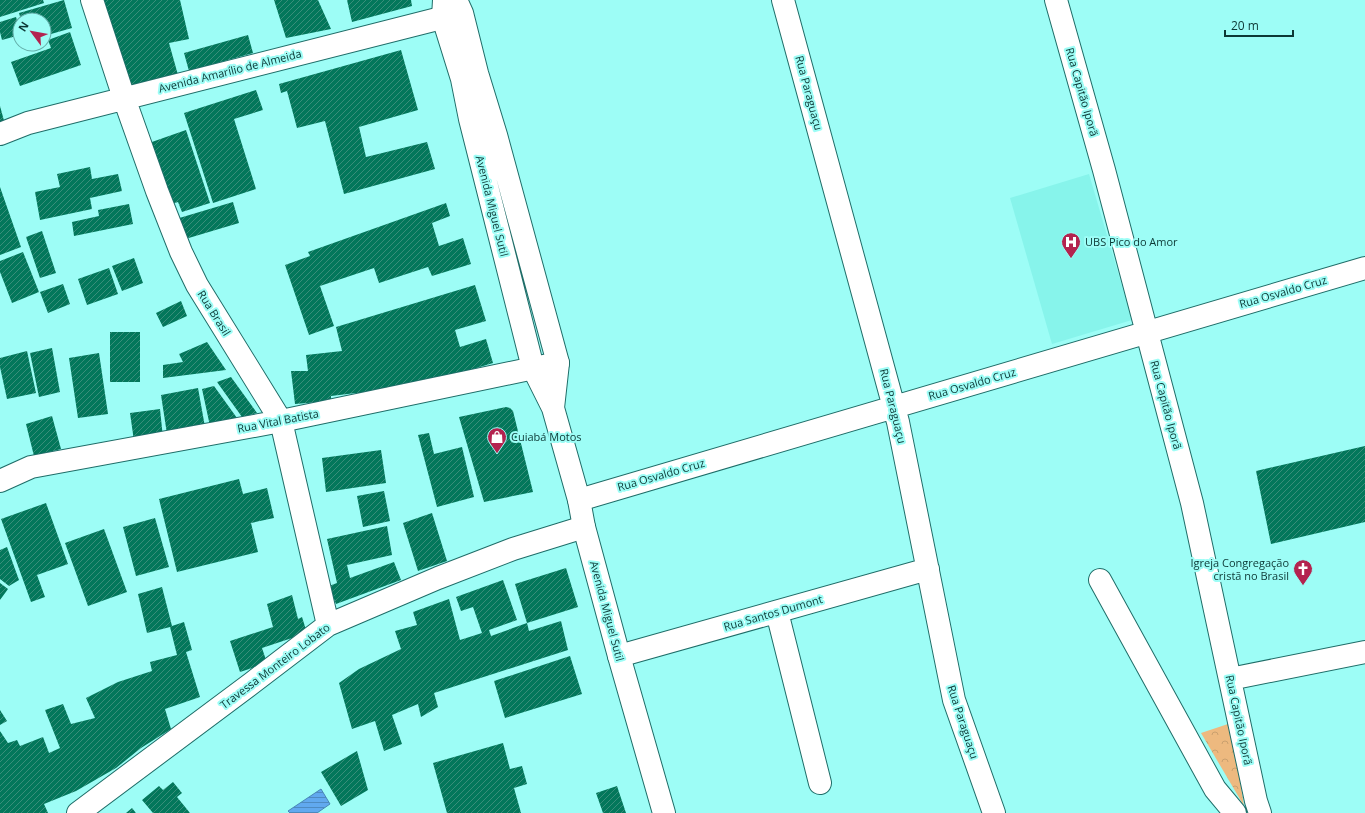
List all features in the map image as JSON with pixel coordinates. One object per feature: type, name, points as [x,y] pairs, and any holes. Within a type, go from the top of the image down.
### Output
[{"type":"street","name":"Rua Brasil","points":[[92,0],[124,98],[157,191],[181,252],[197,285],[281,422],[328,625]]},
{"type":"street","name":"Rua Paraguaçu","points":[[783,0],[898,422],[954,700],[994,813]]},
{"type":"street","name":"Rua Capitão Iporã","points":[[1056,0],[1104,170],[1192,503],[1260,813]]},
{"type":"street","name":"Avenida Amarílio de Almeida","points":[[0,134],[28,123],[452,8]]},
{"type":"street","name":"Avenida Miguel Sutil","points":[[452,8],[477,73],[496,135],[558,363],[553,408]]},
{"type":"street","name":"Avenida Miguel Sutil","points":[[452,8],[462,79],[470,119],[533,368],[553,408],[579,500],[584,527],[619,656],[664,813]]},
{"type":"street","name":"Rua Osvaldo Cruz","points":[[579,500],[1365,268]]},
{"type":"street","name":"Rua Vital Batista","points":[[0,481],[31,467],[281,422],[558,363]]},
{"type":"street","name":"Travessa Monteiro Lobato","points":[[78,813],[252,684],[328,625],[438,578],[505,552],[584,527]]},
{"type":"street","name":"Rua Santos Dumont","points":[[619,656],[928,569]]},
{"type":"street","points":[[1100,580],[1215,789],[1235,813]]},
{"type":"street","points":[[777,612],[820,783]]},
{"type":"street","points":[[1230,679],[1365,652]]},
{"type":"shaded area","name":"UBS Pico do Amor","points":[[1089,174],[1132,320],[1052,344],[1010,198]]},
{"type":"green space","points":[[1231,723],[1244,806],[1201,733]]},
{"type":"water","points":[[321,789],[330,804],[317,813],[290,813],[288,811]]},
{"type":"building","points":[[0,0],[43,0],[44,3],[0,17]]},
{"type":"building","points":[[64,0],[72,28],[52,34],[52,12],[22,12]]},
{"type":"building","points":[[100,0],[180,0],[189,39],[169,43],[178,75],[128,90]]},
{"type":"building","points":[[274,0],[318,0],[331,29],[286,38]]},
{"type":"building","points":[[347,0],[411,0],[412,6],[352,22]]},
{"type":"building","points":[[12,18],[12,37],[2,40],[0,22]]},
{"type":"building","points":[[70,32],[81,65],[20,86],[11,62],[40,52],[52,52],[52,39]]},
{"type":"building","points":[[248,35],[253,53],[189,71],[184,53]]},
{"type":"building","points":[[401,50],[418,110],[359,127],[366,157],[427,142],[435,169],[344,194],[325,121],[297,128],[287,91],[281,93],[279,84]]},
{"type":"building","points":[[256,90],[263,110],[234,119],[256,189],[213,203],[184,113]]},
{"type":"building","points":[[0,106],[6,128],[0,129]]},
{"type":"building","points":[[186,130],[210,203],[182,212],[178,202],[169,205],[149,143]]},
{"type":"building","points":[[90,167],[92,179],[118,174],[122,191],[90,198],[92,209],[40,220],[35,192],[60,187],[57,174]]},
{"type":"building","points":[[0,187],[21,247],[0,255]]},
{"type":"building","points":[[233,202],[239,223],[182,240],[176,219]]},
{"type":"building","points":[[446,203],[450,216],[432,223],[439,246],[463,238],[471,264],[432,276],[428,267],[379,283],[374,268],[320,286],[334,326],[309,335],[285,265],[310,256],[308,252]]},
{"type":"building","points":[[129,204],[133,224],[74,236],[72,222],[99,216],[98,210]]},
{"type":"building","points":[[42,231],[56,273],[40,278],[26,237]]},
{"type":"building","points":[[23,252],[39,292],[12,303],[0,272],[0,261]]},
{"type":"building","points":[[134,258],[143,283],[122,291],[112,266]]},
{"type":"building","points":[[109,268],[118,294],[87,305],[78,279]]},
{"type":"building","points":[[63,284],[70,304],[48,313],[40,292]]},
{"type":"building","points":[[475,285],[486,321],[455,330],[460,347],[486,339],[493,363],[407,389],[358,399],[356,393],[331,396],[331,401],[295,404],[291,371],[308,371],[306,355],[342,351],[336,327]]},
{"type":"building","points":[[181,301],[187,316],[163,327],[156,313]]},
{"type":"building","points":[[110,332],[140,332],[140,382],[110,382]]},
{"type":"building","points":[[207,342],[226,370],[163,378],[163,365],[183,362],[179,354]]},
{"type":"building","points":[[52,348],[60,392],[39,397],[30,353]]},
{"type":"building","points":[[27,351],[36,393],[7,399],[0,367],[0,358]]},
{"type":"building","points":[[99,353],[108,414],[78,418],[69,358]]},
{"type":"building","points":[[231,377],[257,413],[242,417],[217,382]]},
{"type":"building","points":[[214,386],[237,418],[210,426],[202,389]]},
{"type":"building","points":[[198,388],[205,427],[167,434],[161,395]]},
{"type":"building","name":"Cuiabá Motos","points":[[506,407],[513,411],[533,492],[484,502],[459,417]]},
{"type":"building","points":[[160,409],[163,438],[134,441],[130,413]]},
{"type":"building","points":[[52,416],[61,449],[34,456],[26,424]]},
{"type":"building","points":[[429,433],[434,454],[462,447],[474,497],[437,507],[418,435]]},
{"type":"building","points":[[1365,446],[1365,522],[1271,544],[1256,471]]},
{"type":"building","points":[[381,450],[386,483],[326,492],[322,458]]},
{"type":"building","points":[[239,479],[243,494],[267,488],[274,518],[251,523],[258,552],[177,572],[159,499]]},
{"type":"building","points":[[384,491],[390,521],[363,527],[357,496]]},
{"type":"building","points":[[46,503],[68,564],[37,575],[45,597],[31,602],[1,519]]},
{"type":"building","points":[[432,513],[447,561],[418,571],[403,523]]},
{"type":"building","points":[[155,518],[169,567],[136,576],[123,527]]},
{"type":"building","points":[[387,526],[392,555],[347,565],[350,578],[394,562],[401,580],[336,604],[329,586],[337,583],[327,539]]},
{"type":"building","points":[[104,529],[127,592],[88,606],[65,543]]},
{"type":"building","points":[[7,547],[19,580],[9,586],[0,579],[0,550]]},
{"type":"building","points":[[566,568],[578,607],[527,623],[515,584]]},
{"type":"building","points":[[503,580],[517,620],[489,630],[491,636],[527,623],[529,631],[561,621],[568,650],[434,693],[438,707],[421,717],[418,704],[392,715],[402,744],[384,751],[375,721],[352,729],[339,683],[359,669],[401,649],[395,631],[417,625],[413,612],[449,599],[460,640],[482,633],[473,607],[461,611],[456,597]]},
{"type":"building","points":[[0,583],[8,589],[0,600]]},
{"type":"building","points":[[162,587],[172,626],[184,622],[192,650],[186,652],[200,697],[165,709],[171,729],[141,748],[116,768],[76,791],[44,804],[48,813],[0,813],[0,731],[8,743],[17,740],[20,746],[43,737],[49,753],[60,748],[45,710],[63,704],[71,724],[95,718],[86,698],[118,682],[152,671],[150,662],[177,655],[170,627],[147,633],[138,594]]},
{"type":"building","points":[[292,595],[298,619],[302,617],[307,633],[262,648],[267,663],[240,672],[230,641],[273,627],[267,604]]},
{"type":"building","points":[[570,656],[582,694],[505,718],[494,681]]},
{"type":"building","points":[[0,710],[7,721],[0,725]]},
{"type":"building","points":[[503,743],[510,769],[522,766],[527,784],[514,788],[521,813],[447,813],[433,763]]},
{"type":"building","points":[[357,751],[368,790],[341,806],[321,772]]},
{"type":"building","points":[[173,782],[182,793],[177,797],[190,813],[153,813],[142,800],[159,786],[163,790]]},
{"type":"building","points":[[617,786],[626,813],[603,813],[596,793]]},
{"type":"building","points":[[132,808],[136,813],[126,813]]},
{"type":"place","name":"UBS Pico do Amor","points":[[1071,259]]},
{"type":"place","name":"Cuiabá Motos","points":[[497,454]]},
{"type":"place","name":"Igreja Congregação cristã no Brasil","points":[[1303,586]]}]
